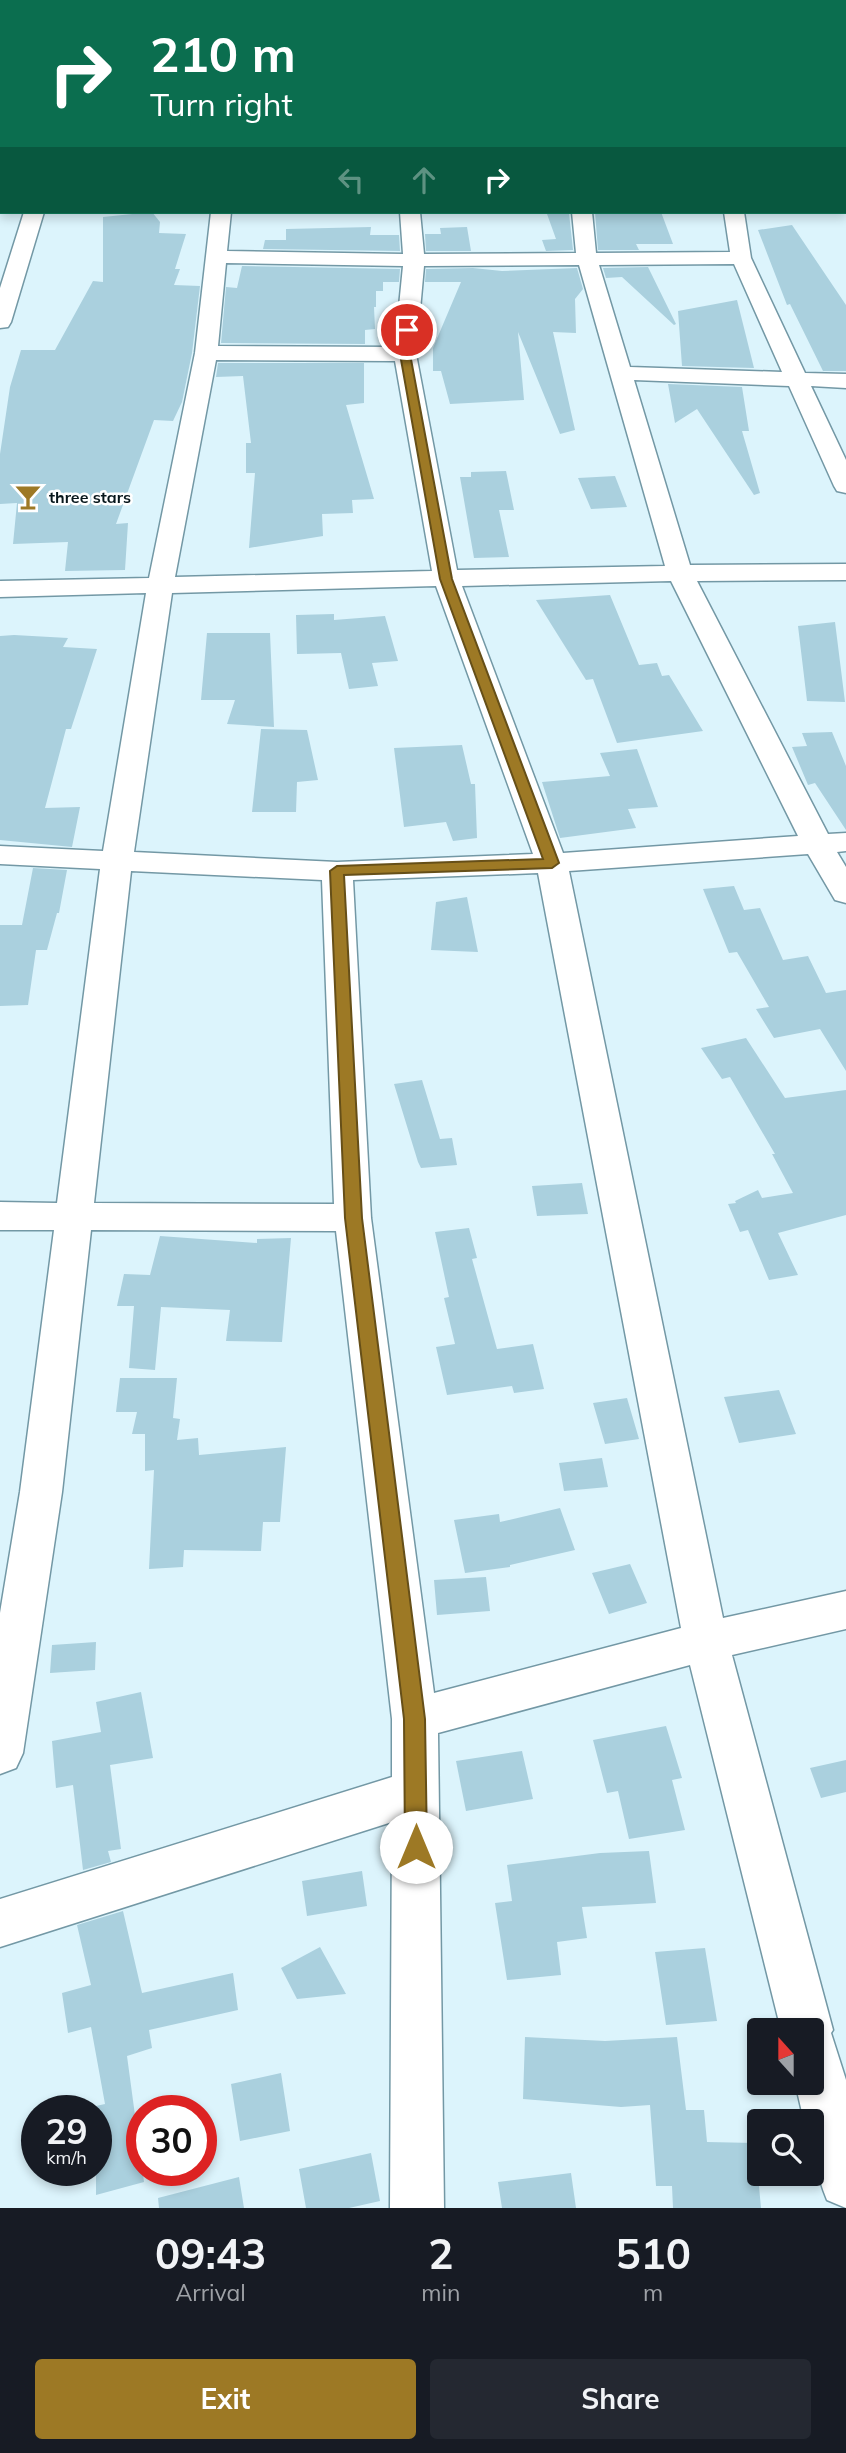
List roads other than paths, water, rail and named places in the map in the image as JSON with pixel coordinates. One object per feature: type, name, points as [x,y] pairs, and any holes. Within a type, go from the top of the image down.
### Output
[{"type":"street","points":[[0,322],[33,214]]},
{"type":"street","points":[[0,1753],[41,1492],[117,860],[160,587],[206,353],[221,214]]},
{"type":"street","points":[[410,214],[414,260],[405,354],[446,579],[552,863],[706,1641],[804,2018]]},
{"type":"street","points":[[582,214],[587,259],[680,573],[832,844],[846,893]]},
{"type":"street","points":[[734,214],[741,258],[846,486]]},
{"type":"street","points":[[216,257],[414,260],[741,258]]},
{"type":"street","points":[[206,353],[405,354]]},
{"type":"street","points":[[621,373],[846,381]]},
{"type":"street","points":[[0,589],[680,573],[846,572]]},
{"type":"street","points":[[0,855],[337,871],[552,863],[832,844]]},
{"type":"street","points":[[337,871],[354,1218],[415,1719],[417,2208]]},
{"type":"street","points":[[0,1216],[354,1218]]},
{"type":"street","points":[[415,1719],[706,1641],[846,1610]]},
{"type":"street","points":[[0,1923],[416,1792]]},
{"type":"street","points":[[824,2095],[846,2181]]},
{"type":"place","name":"three stars","points":[[28,497]]}]
